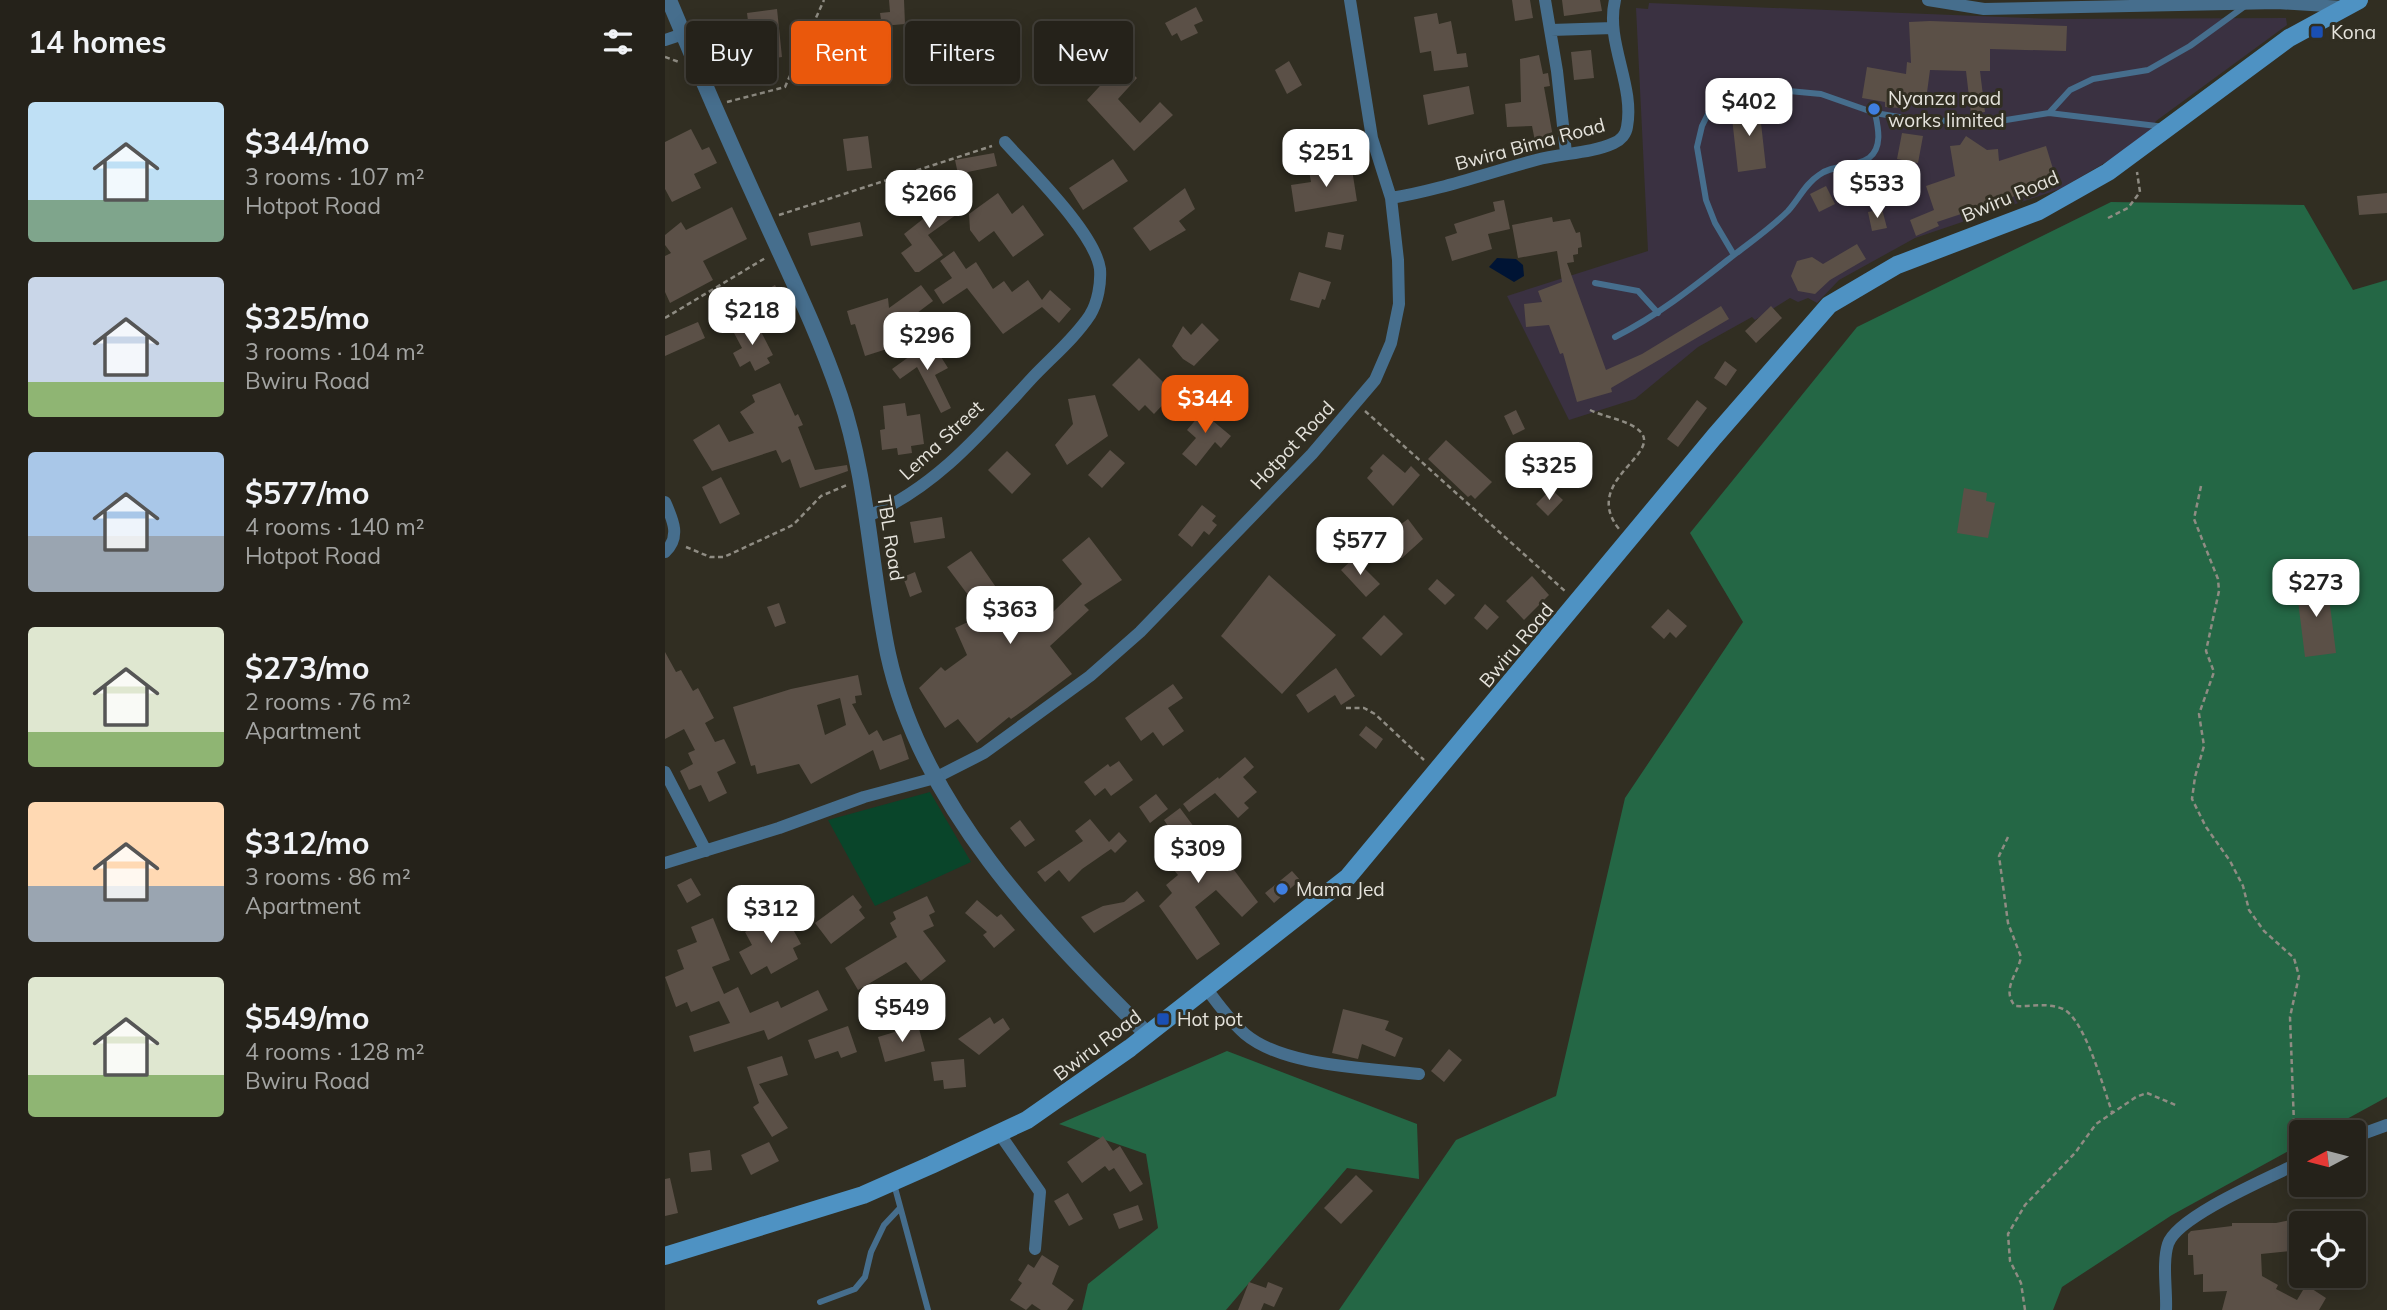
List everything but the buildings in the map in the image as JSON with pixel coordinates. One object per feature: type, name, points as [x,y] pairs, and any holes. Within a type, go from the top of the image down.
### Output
[{"type":"main road","name":"Bwiru Road","points":[[665,1256],[863,1195],[999,1133],[1066,1095],[1348,877],[1714,438],[1829,305],[1897,265],[2039,211],[2129,158],[2289,38],[2352,3]]},
{"type":"street","name":"TBL Road","points":[[669,0],[841,397],[868,516],[889,656],[897,686],[935,778],[1007,884],[1092,980],[1147,1034]]},
{"type":"street","name":"Hotpot Road","points":[[665,863],[779,828],[863,797],[935,778],[983,753],[1090,676],[1140,632],[1312,454],[1357,403],[1375,380],[1391,343],[1399,304],[1398,260],[1391,198],[1372,138],[1350,0]]},
{"type":"street","points":[[1545,0],[1566,153]]},
{"type":"street","name":"Bwira Bima Road","points":[[1391,198],[1566,153],[1613,144],[1621,139],[1627,129],[1624,82],[1613,28],[1615,0]]},
{"type":"street","points":[[1928,0],[1984,9],[2352,3]]},
{"type":"street","points":[[1551,30],[1613,28]]},
{"type":"street","points":[[665,40],[683,34]]},
{"type":"street","name":"Lema Street","points":[[868,516],[903,500],[935,477],[1092,313],[1100,279],[1098,259],[1092,247],[1067,212],[1005,142]]},
{"type":"street","points":[[665,502],[674,526],[669,547]]},
{"type":"street","points":[[665,772],[706,850]]},
{"type":"street","points":[[1206,988],[1246,1035],[1265,1046],[1316,1061],[1419,1074]]},
{"type":"street","points":[[2366,1133],[2387,1125]]},
{"type":"street","points":[[999,1133],[1040,1192],[1035,1248]]},
{"type":"street","points":[[2166,1310],[2168,1245],[2177,1229],[2198,1214],[2289,1168]]},
{"type":"lane","points":[[2049,113],[2070,90],[2094,79],[2148,70],[2190,46],[2248,4]]},
{"type":"lane","points":[[1734,255],[1715,223],[1699,173],[1697,148],[1702,126],[1713,104],[1727,92],[1744,86],[1776,88],[1839,99],[1875,113],[1923,121],[1979,122],[2049,113],[2170,127]]},
{"type":"lane","points":[[1615,337],[1658,313],[1734,255],[1789,210],[1806,185],[1818,175],[1830,168],[1869,158],[1876,148],[1879,133],[1875,113]]},
{"type":"lane","points":[[1595,283],[1638,291],[1658,313]]},
{"type":"lane","points":[[893,1182],[928,1310]]},
{"type":"lane","points":[[820,1302],[855,1289],[865,1277],[871,1252],[884,1226],[900,1208]]},
{"type":"path","points":[[714,105],[785,87],[824,0]]},
{"type":"path","points":[[765,220],[1005,142]]},
{"type":"path","points":[[2108,218],[2127,208],[2140,192],[2140,177],[2129,158]]},
{"type":"path","points":[[665,318],[779,250]]},
{"type":"path","points":[[1357,403],[1482,519],[1579,603]]},
{"type":"path","points":[[1590,410],[1634,426],[1644,441],[1643,449],[1622,471],[1608,496],[1609,516],[1630,542]]},
{"type":"path","points":[[669,547],[710,557],[724,557],[793,526],[814,503],[832,489],[860,481]]},
{"type":"path","points":[[2200,486],[2194,519],[2218,579],[2219,592],[2206,651],[2214,672],[2199,714],[2204,746],[2192,799],[2243,886],[2249,910],[2264,931],[2294,958],[2299,976],[2290,1017],[2296,1120]]},
{"type":"path","points":[[1346,708],[1364,708],[1375,714],[1435,772]]},
{"type":"path","points":[[2008,837],[1999,856],[2008,923],[2021,957],[2009,988],[2009,996],[2015,1006],[2042,1004],[2066,1010],[2099,1068],[2112,1112]]},
{"type":"path","points":[[2025,1310],[2021,1283],[2010,1261],[2008,1234],[2025,1205],[2075,1153],[2090,1129],[2112,1112],[2147,1093],[2178,1106]]},
{"type":"shaded area","points":[[1649,3],[2053,19],[2286,18],[2287,25],[2156,121],[2144,140],[2060,189],[1915,238],[1839,280],[1817,303],[1808,298],[1798,302],[1790,298],[1755,320],[1752,317],[1698,347],[1635,399],[1569,420],[1507,296],[1648,251],[1636,8],[1648,9]]},
{"type":"green space","points":[[2111,202],[2304,205],[2353,290],[2387,280],[2387,1097],[2345,1120],[2289,1120],[2289,1151],[2172,1215],[2062,1287],[2053,1310],[1339,1310],[1456,1140],[1556,1096],[1625,798],[1743,622],[1690,533],[1857,327]]},
{"type":"green space","points":[[930,792],[971,862],[875,906],[828,820]]},
{"type":"green space","points":[[1227,1051],[1417,1124],[1419,1179],[1347,1168],[1226,1310],[1082,1310],[1088,1284],[1158,1228],[1146,1154],[1059,1124]]},
{"type":"water","points":[[1497,258],[1516,259],[1523,265],[1524,276],[1514,282],[1489,267]]},
{"type":"place","name":"Kona","points":[[2317,32]]},
{"type":"place","name":"Nyanza road works limited","points":[[1874,109]]},
{"type":"place","name":"Mama Jed","points":[[1282,889]]},
{"type":"place","name":"Hot pot","points":[[1163,1019]]}]
